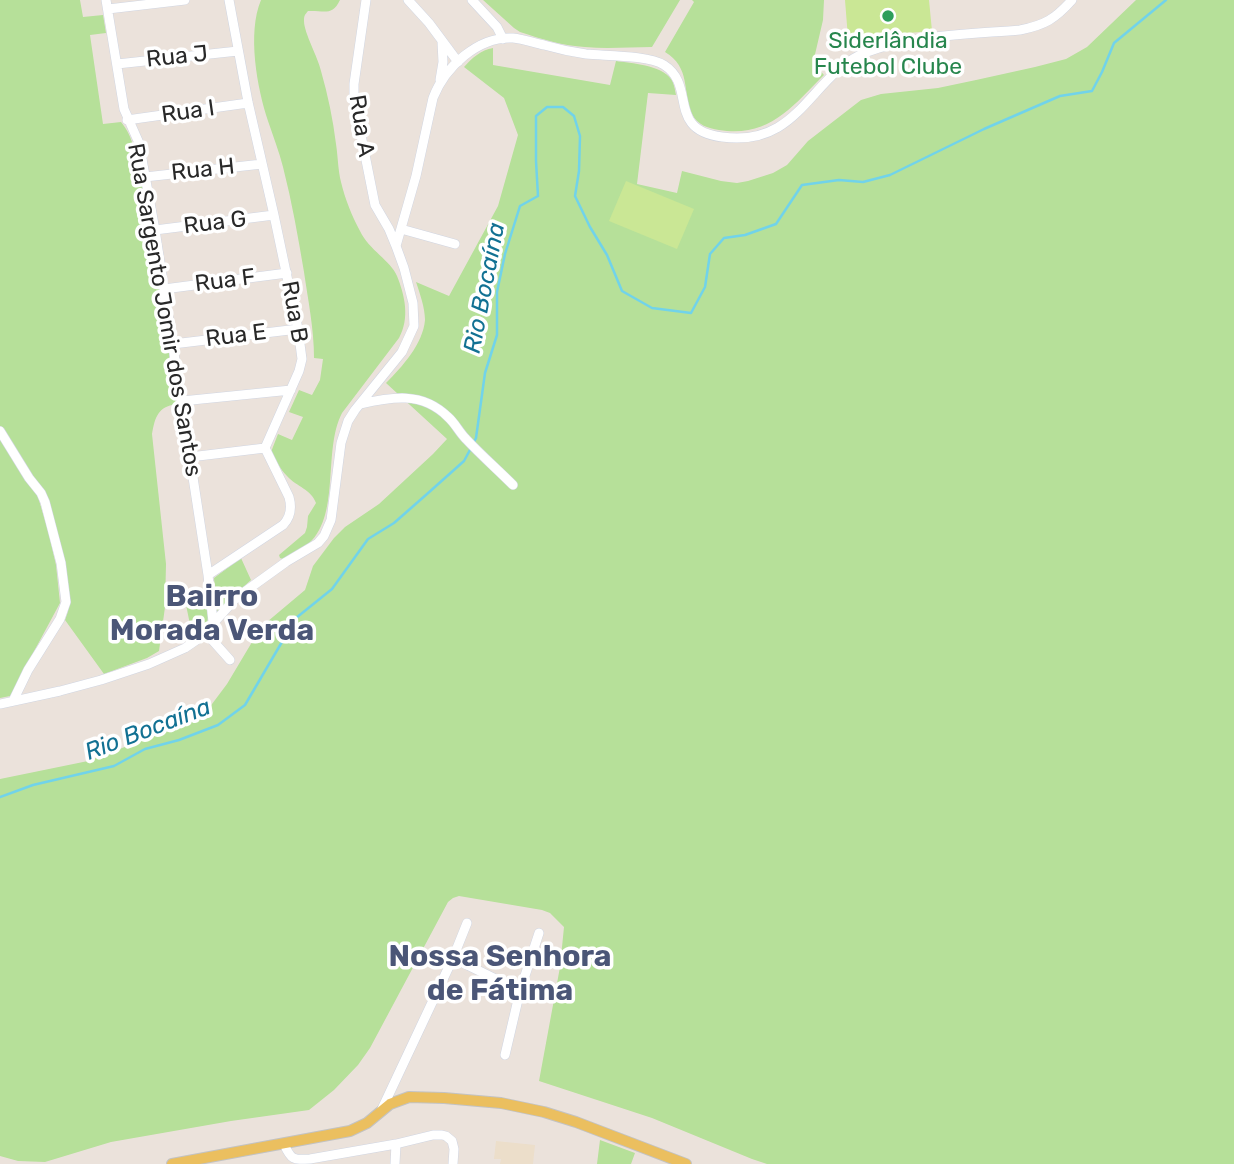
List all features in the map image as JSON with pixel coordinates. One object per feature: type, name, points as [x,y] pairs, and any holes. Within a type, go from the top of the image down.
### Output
[{"type":"main road","points":[[172,1164],[350,1131],[363,1125],[393,1102],[409,1097],[509,1104],[551,1114],[686,1164]]},
{"type":"street","points":[[107,4],[185,0]]},
{"type":"street","name":"Rua B","points":[[229,0],[248,103],[287,273],[302,359],[265,449]]},
{"type":"street","name":"Rua A","points":[[0,704],[60,691],[149,664],[186,648],[243,593],[318,543],[324,536],[331,520],[342,436],[351,416],[402,352],[414,326],[413,303],[404,268],[389,229],[373,200],[354,100],[366,0]]},
{"type":"street","points":[[408,0],[458,62]]},
{"type":"street","points":[[472,0],[497,27],[503,39]]},
{"type":"street","points":[[437,88],[458,62],[481,45],[503,39],[518,39],[570,52],[644,59],[662,63],[670,70],[677,80],[693,126],[711,135],[743,138],[760,135],[785,123],[838,71],[867,52],[922,39],[1032,27],[1052,20],[1072,0]]},
{"type":"street","name":"Rua Sargento Jomir dos Santos","points":[[107,4],[124,109],[137,138],[155,230],[213,622]]},
{"type":"street","points":[[396,246],[442,70],[442,40]]},
{"type":"street","name":"Rua J","points":[[117,64],[238,51]]},
{"type":"street","name":"Rua I","points":[[127,120],[248,103]]},
{"type":"street","name":"Rua H","points":[[145,177],[262,163]]},
{"type":"street","name":"Rua G","points":[[155,230],[274,215]]},
{"type":"street","points":[[381,217],[395,221],[405,215]]},
{"type":"street","points":[[401,229],[455,244]]},
{"type":"street","name":"Rua F","points":[[164,289],[287,273]]},
{"type":"street","name":"Rua E","points":[[173,344],[298,329]]},
{"type":"street","points":[[182,401],[291,390]]},
{"type":"street","points":[[360,404],[399,397],[432,406],[444,414],[513,485]]},
{"type":"street","points":[[0,431],[41,493],[61,563],[66,602],[60,619],[28,670],[13,701]]},
{"type":"street","points":[[190,457],[265,449],[289,497],[291,509],[283,525],[208,575]]},
{"type":"street","points":[[205,632],[230,660]]},
{"type":"street","points":[[382,1110],[467,923]]},
{"type":"street","points":[[505,1055],[520,990],[538,933]]},
{"type":"street","points":[[453,958],[520,990]]},
{"type":"street","points":[[284,1144],[289,1155],[296,1160],[338,1160],[442,1135],[450,1139],[454,1149],[453,1164]]},
{"type":"street","points":[[395,1164],[396,1144]]},
{"type":"shaded area","points":[[496,1141],[535,1145],[533,1164],[500,1164],[501,1159],[494,1159]]},
{"type":"green space","points":[[0,0],[80,0],[83,17],[103,15],[106,33],[90,35],[103,124],[121,122],[134,148],[156,262],[176,404],[161,410],[152,434],[166,564],[165,607],[159,651],[104,674],[65,620],[69,602],[52,517],[38,497],[56,565],[60,603],[10,696],[0,698]]},
{"type":"green space","points":[[261,0],[340,0],[330,11],[308,11],[304,16],[305,26],[326,89],[340,177],[347,201],[364,238],[397,276],[405,307],[399,338],[342,413],[336,428],[328,502],[317,534],[306,546],[283,559],[279,555],[305,533],[308,516],[316,503],[311,494],[291,480],[271,452],[278,434],[292,440],[303,417],[289,412],[299,390],[312,395],[320,380],[323,359],[314,358],[304,272],[292,206],[257,77],[254,44]]},
{"type":"green space","points":[[483,0],[680,0],[652,47],[594,48],[544,40],[520,32]]},
{"type":"green space","points":[[692,0],[824,0],[823,20],[813,63],[824,75],[790,109],[766,125],[737,131],[719,130],[703,125],[692,114],[679,65],[665,52],[694,2]]},
{"type":"green space","name":"Siderlândia Futebol Clube","points":[[845,0],[929,0],[932,31],[848,38]]},
{"type":"green space","points":[[1136,0],[1234,0],[1234,1164],[767,1164],[752,1159],[652,1118],[539,1081],[560,967],[564,927],[550,913],[542,910],[459,896],[448,902],[370,1048],[334,1090],[309,1110],[111,1142],[45,1162],[18,1161],[0,1156],[0,779],[88,761],[198,719],[227,684],[261,627],[305,590],[313,566],[334,538],[345,527],[379,504],[447,439],[386,383],[411,354],[423,329],[424,311],[416,282],[449,296],[498,206],[518,135],[504,98],[464,67],[481,53],[493,48],[493,65],[610,85],[616,61],[645,66],[666,74],[673,82],[676,95],[648,93],[637,184],[677,193],[682,171],[737,183],[773,173],[787,165],[808,141],[861,100],[881,94],[938,88],[1066,59],[1087,47]]},
{"type":"green space","points":[[626,181],[694,209],[677,249],[609,221]]},
{"type":"green space","points":[[241,558],[251,580],[217,611],[214,578]]},
{"type":"green space","points":[[207,601],[206,626],[192,634],[186,605]]},
{"type":"green space","points":[[600,1140],[635,1153],[631,1164],[597,1164]]},
{"type":"waterway","name":"Rio Bocaína","points":[[474,442],[485,373],[497,335],[497,292],[505,254],[520,206],[538,196],[536,116],[547,107],[563,107],[574,116],[580,136],[575,196],[607,255],[622,291],[652,308],[691,313],[705,287],[710,254],[724,238],[745,235],[776,224],[802,185],[839,180],[863,182],[890,175],[984,129],[1060,96],[1092,91],[1114,43],[1166,0]]},
{"type":"waterway","name":"Rio Bocaína","points":[[0,797],[33,785],[114,766],[145,749],[218,725],[245,705],[296,618],[332,589],[368,539],[394,523],[427,494],[464,461],[471,448]]},
{"type":"place","name":"Siderlândia Futebol Clube","points":[[888,16]]},
{"type":"district","name":"Bairro Morada Verda","points":[[212,614]]},
{"type":"district","name":"Nossa Senhora de Fátima","points":[[500,974]]}]
